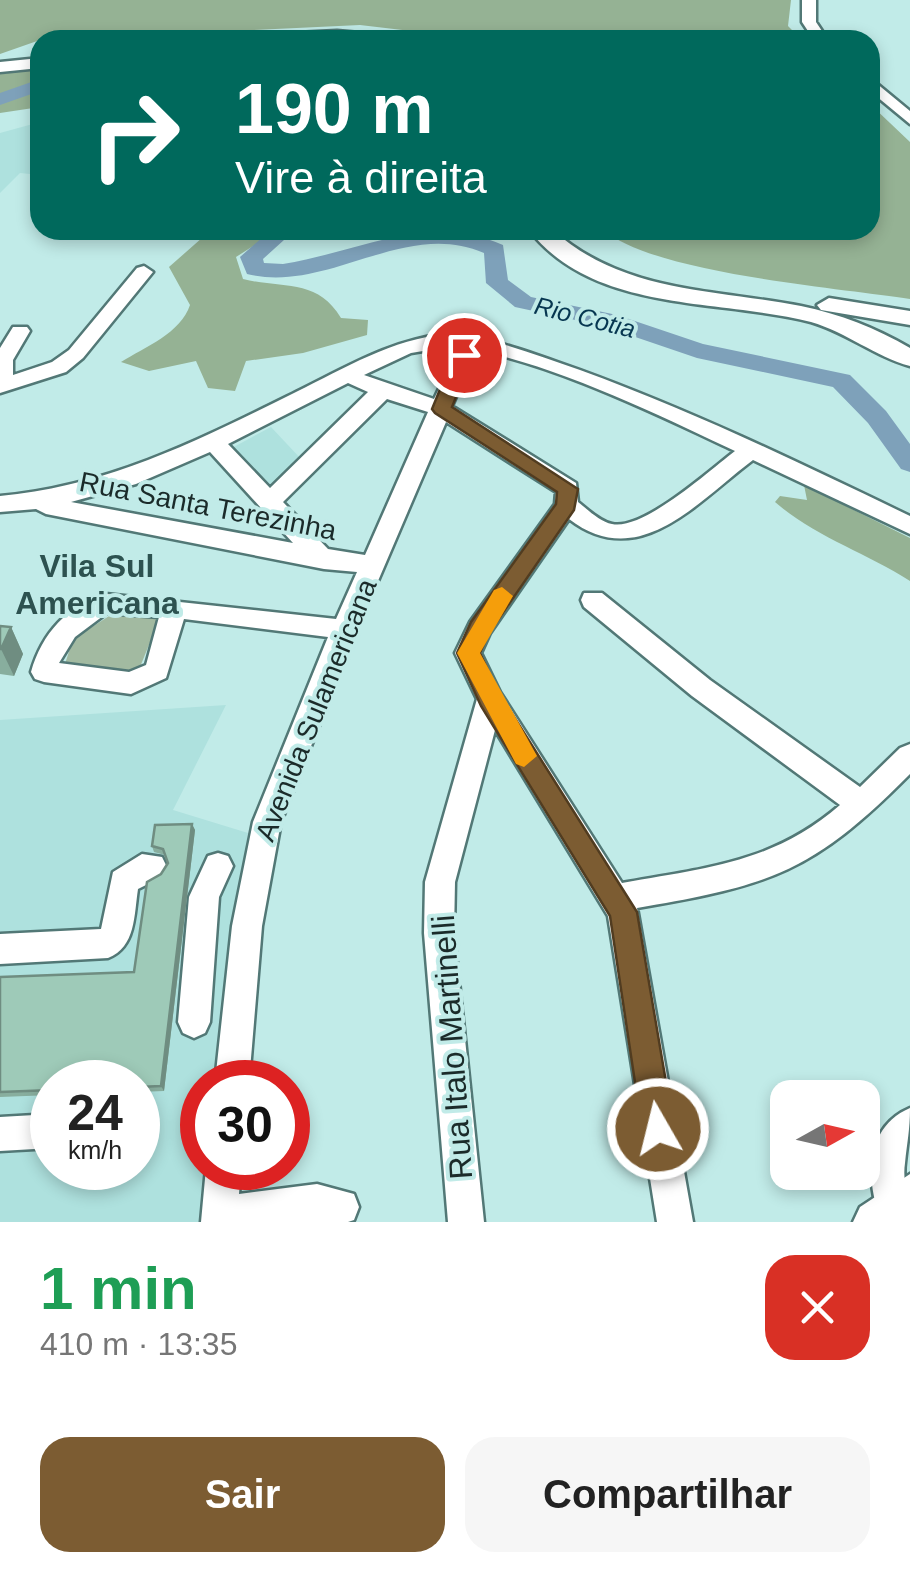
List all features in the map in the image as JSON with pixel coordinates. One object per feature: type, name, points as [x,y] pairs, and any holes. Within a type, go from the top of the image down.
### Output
[{"type":"main road","points":[[0,58],[30,55]]},
{"type":"main road","points":[[0,67],[30,64]]},
{"type":"main road","points":[[552,240],[575,258],[628,282],[804,314],[898,343]]},
{"type":"main road","points":[[579,240],[616,264],[650,274],[910,318]]},
{"type":"main road","points":[[820,303],[898,343],[910,361]]},
{"type":"street","points":[[810,0],[809,22],[814,30]]},
{"type":"street","points":[[880,93],[910,119]]},
{"type":"street","points":[[0,386],[58,367],[76,354],[144,272]]},
{"type":"street","points":[[0,386],[6,372],[2,357],[20,331]]},
{"type":"street","points":[[0,504],[32,503],[102,488],[426,342],[466,342],[611,388],[754,448],[910,526]]},
{"type":"street","name":"Avenida Sulamericana","points":[[234,1060],[256,868],[268,822],[344,630],[464,355]]},
{"type":"street","points":[[350,375],[442,409],[567,497],[607,532],[634,531],[754,448]]},
{"type":"street","points":[[269,502],[382,390]]},
{"type":"street","points":[[212,441],[324,560]]},
{"type":"street","points":[[567,497],[479,629],[469,647],[470,659],[490,699],[617,898],[630,936],[675,1222]]},
{"type":"street","name":"Rua Santa Terezinha","points":[[32,503],[324,560],[374,566]]},
{"type":"street","points":[[593,600],[701,688],[861,804]]},
{"type":"street","points":[[174,608],[157,671],[144,680],[51,677],[44,672],[44,666],[75,623],[106,603],[174,608],[344,630]]},
{"type":"street","name":"Rua Italo Martinelli","points":[[466,1222],[439,932],[440,882],[490,699]]},
{"type":"street","points":[[617,898],[772,862],[802,851],[861,804],[910,756]]},
{"type":"street","points":[[194,1022],[204,866],[256,868]]},
{"type":"street","points":[[0,949],[108,944],[115,936],[124,882],[142,867],[152,867]]},
{"type":"street","points":[[893,1208],[885,1161],[891,1144],[910,1125]]},
{"type":"street","points":[[0,1134],[30,1132]]},
{"type":"street","points":[[222,1190],[219,1219],[317,1202],[341,1207]]},
{"type":"shaded area","points":[[30,125],[30,174],[20,173],[0,193],[0,133]]},
{"type":"shaded area","points":[[271,427],[302,460],[270,491],[230,449]]},
{"type":"shaded area","points":[[226,705],[173,810],[248,833],[219,1060],[180,1060],[180,1190],[203,1190],[199,1222],[0,1222],[0,720]]},
{"type":"green space","points":[[0,0],[791,0],[788,26],[792,30],[402,30],[360,25],[253,30],[30,30],[30,44],[0,54]]},
{"type":"green space","points":[[30,70],[30,108],[0,113],[0,74]]},
{"type":"green space","points":[[880,114],[910,142],[910,299],[703,268],[620,240],[880,240]]},
{"type":"green space","points":[[200,240],[262,240],[236,257],[243,279],[310,291],[332,305],[341,318],[368,320],[367,335],[303,353],[246,361],[235,391],[208,388],[196,361],[149,371],[121,362],[161,338],[185,315],[190,305],[169,267]]},
{"type":"green space","points":[[804,485],[910,538],[910,581],[807,525],[775,502],[780,496],[807,500]]},
{"type":"green space","points":[[117,611],[159,620],[136,677],[64,667],[73,639]]},
{"type":"building","points":[[0,626],[11,627],[1,649],[0,649]]},
{"type":"building","points":[[192,824],[161,1086],[160,1060],[30,1060],[30,1091],[0,1092],[0,977],[134,972],[147,882],[161,874],[168,863],[163,849],[152,846],[155,825]]},
{"type":"waterway","name":"Rio Cotia","points":[[0,99],[30,88]]},
{"type":"waterway","name":"Rio Cotia","points":[[272,240],[251,257],[255,269],[283,271],[314,266],[408,240]]},
{"type":"waterway","name":"Rio Cotia","points":[[472,240],[495,250],[497,283],[523,302],[609,320],[697,350],[841,381],[877,417],[910,463]]},
{"type":"slow traffic","points":[[502,596],[472,640],[468,653],[524,756]]},
{"type":"district","name":"Vila Sul Americana","points":[[97,584]]},
{"type":"route","points":[[464,355],[442,409],[568,489],[566,505],[479,629],[468,653],[490,699],[623,912],[630,936],[658,1129]]}]
